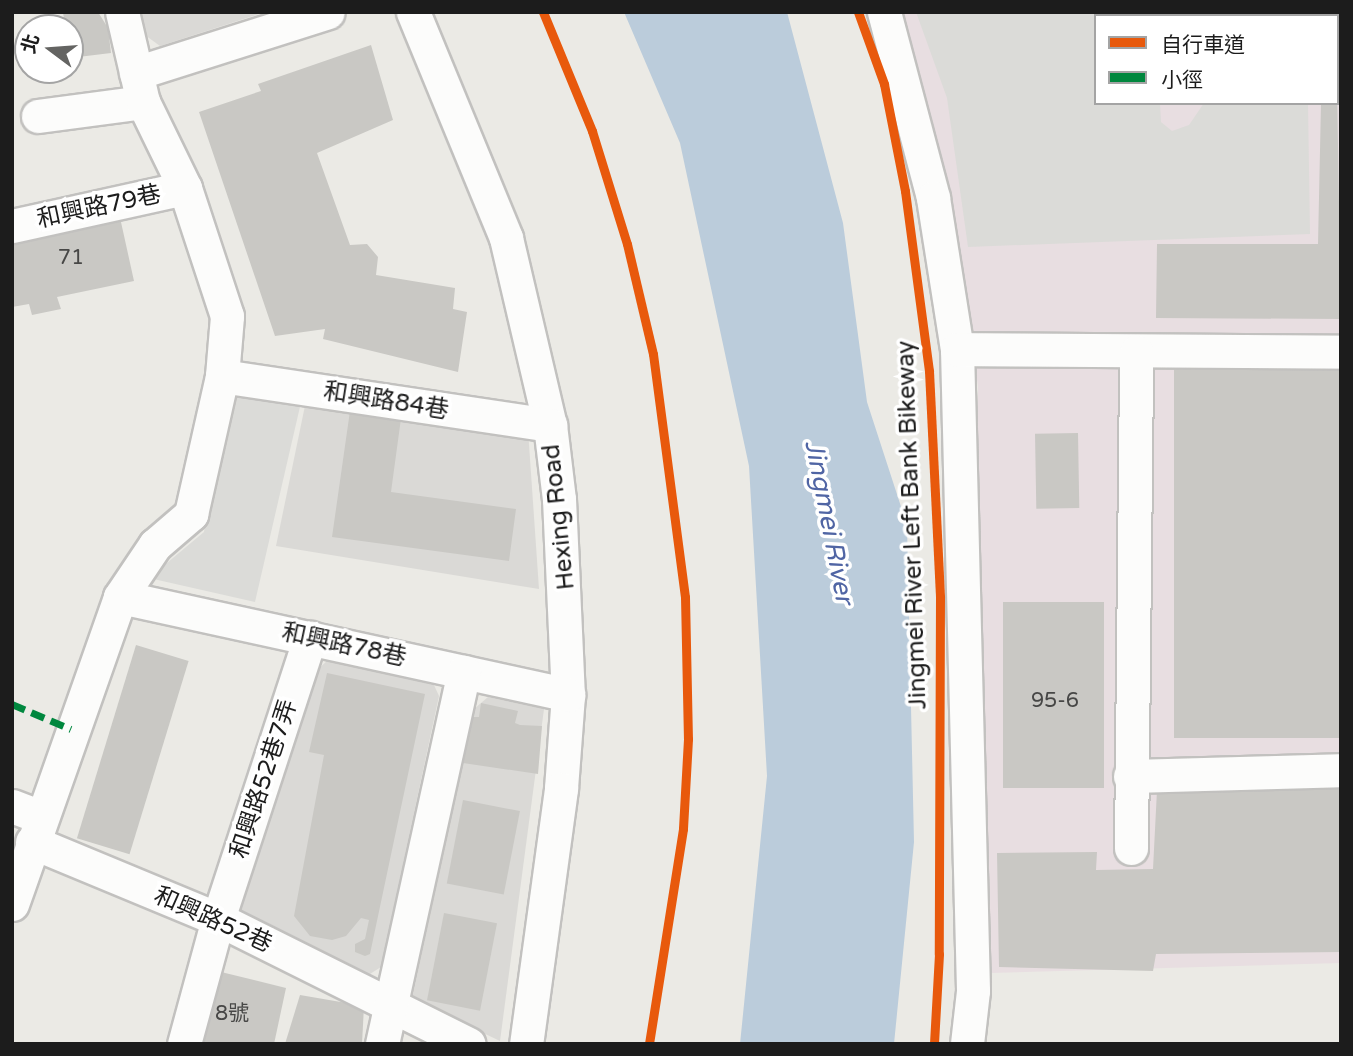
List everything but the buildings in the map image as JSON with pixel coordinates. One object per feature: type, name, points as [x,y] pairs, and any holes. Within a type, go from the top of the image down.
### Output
[{"type":"street","points":[[12,904],[28,822],[120,597],[155,545],[191,514],[222,376],[227,316],[185,188],[139,87],[122,12]]},
{"type":"street","points":[[38,116],[139,87],[328,12]]},
{"type":"street","name":"Hexing Road","points":[[413,12],[506,237],[550,425],[567,602],[568,695],[561,789],[526,1044]]},
{"type":"street","points":[[884,12],[933,198],[957,349],[974,992],[967,1044]]},
{"type":"street","name":"和興路79巷","points":[[12,226],[185,188]]},
{"type":"street","points":[[957,349],[1341,352]]},
{"type":"street","points":[[1131,848],[1136,352]]},
{"type":"street","name":"和興路84巷","points":[[222,376],[550,425]]},
{"type":"street","name":"和興路78巷","points":[[120,597],[568,695]]},
{"type":"street","name":"和興路52巷7弄","points":[[184,1044],[218,919],[310,638]]},
{"type":"street","points":[[382,1044],[464,672]]},
{"type":"street","points":[[1130,776],[1341,770]]},
{"type":"street","name":"和興路52巷","points":[[28,822],[469,1044]]},
{"type":"shaded area","points":[[139,12],[265,12],[160,46],[145,35]]},
{"type":"shaded area","points":[[901,12],[1341,12],[1341,963],[990,973],[978,678],[978,386],[963,290]]},
{"type":"shaded area","points":[[916,12],[1140,12],[1094,14],[1094,105],[1160,105],[1161,122],[1172,131],[1189,125],[1203,105],[1308,105],[1310,234],[968,247],[947,98]]},
{"type":"shaded area","points":[[1341,12],[1341,80],[1339,14],[1265,14]]},
{"type":"shaded area","points":[[225,390],[302,398],[255,602],[149,578],[204,532]]},
{"type":"shaded area","points":[[307,396],[528,430],[539,589],[276,546]]},
{"type":"shaded area","points":[[327,661],[434,685],[439,696],[381,967],[362,979],[242,921],[238,900],[317,670]]},
{"type":"shaded area","points":[[488,697],[544,709],[500,1041],[412,999],[474,709]]},
{"type":"water","name":"Jingmei River","points":[[624,12],[787,12],[843,223],[867,402],[907,525],[914,842],[894,1044],[740,1044],[767,776],[749,466],[680,143]]},
{"type":"marked path","points":[[12,704],[71,729]]},
{"type":"cycle path","points":[[543,12],[592,131],[627,244],[653,354],[685,597],[688,739],[683,829],[649,1044]]},
{"type":"cycle path","name":"Jingmei River Left Bank Bikeway","points":[[858,12],[884,84],[905,191],[929,371],[940,598],[939,954],[934,1044]]}]
